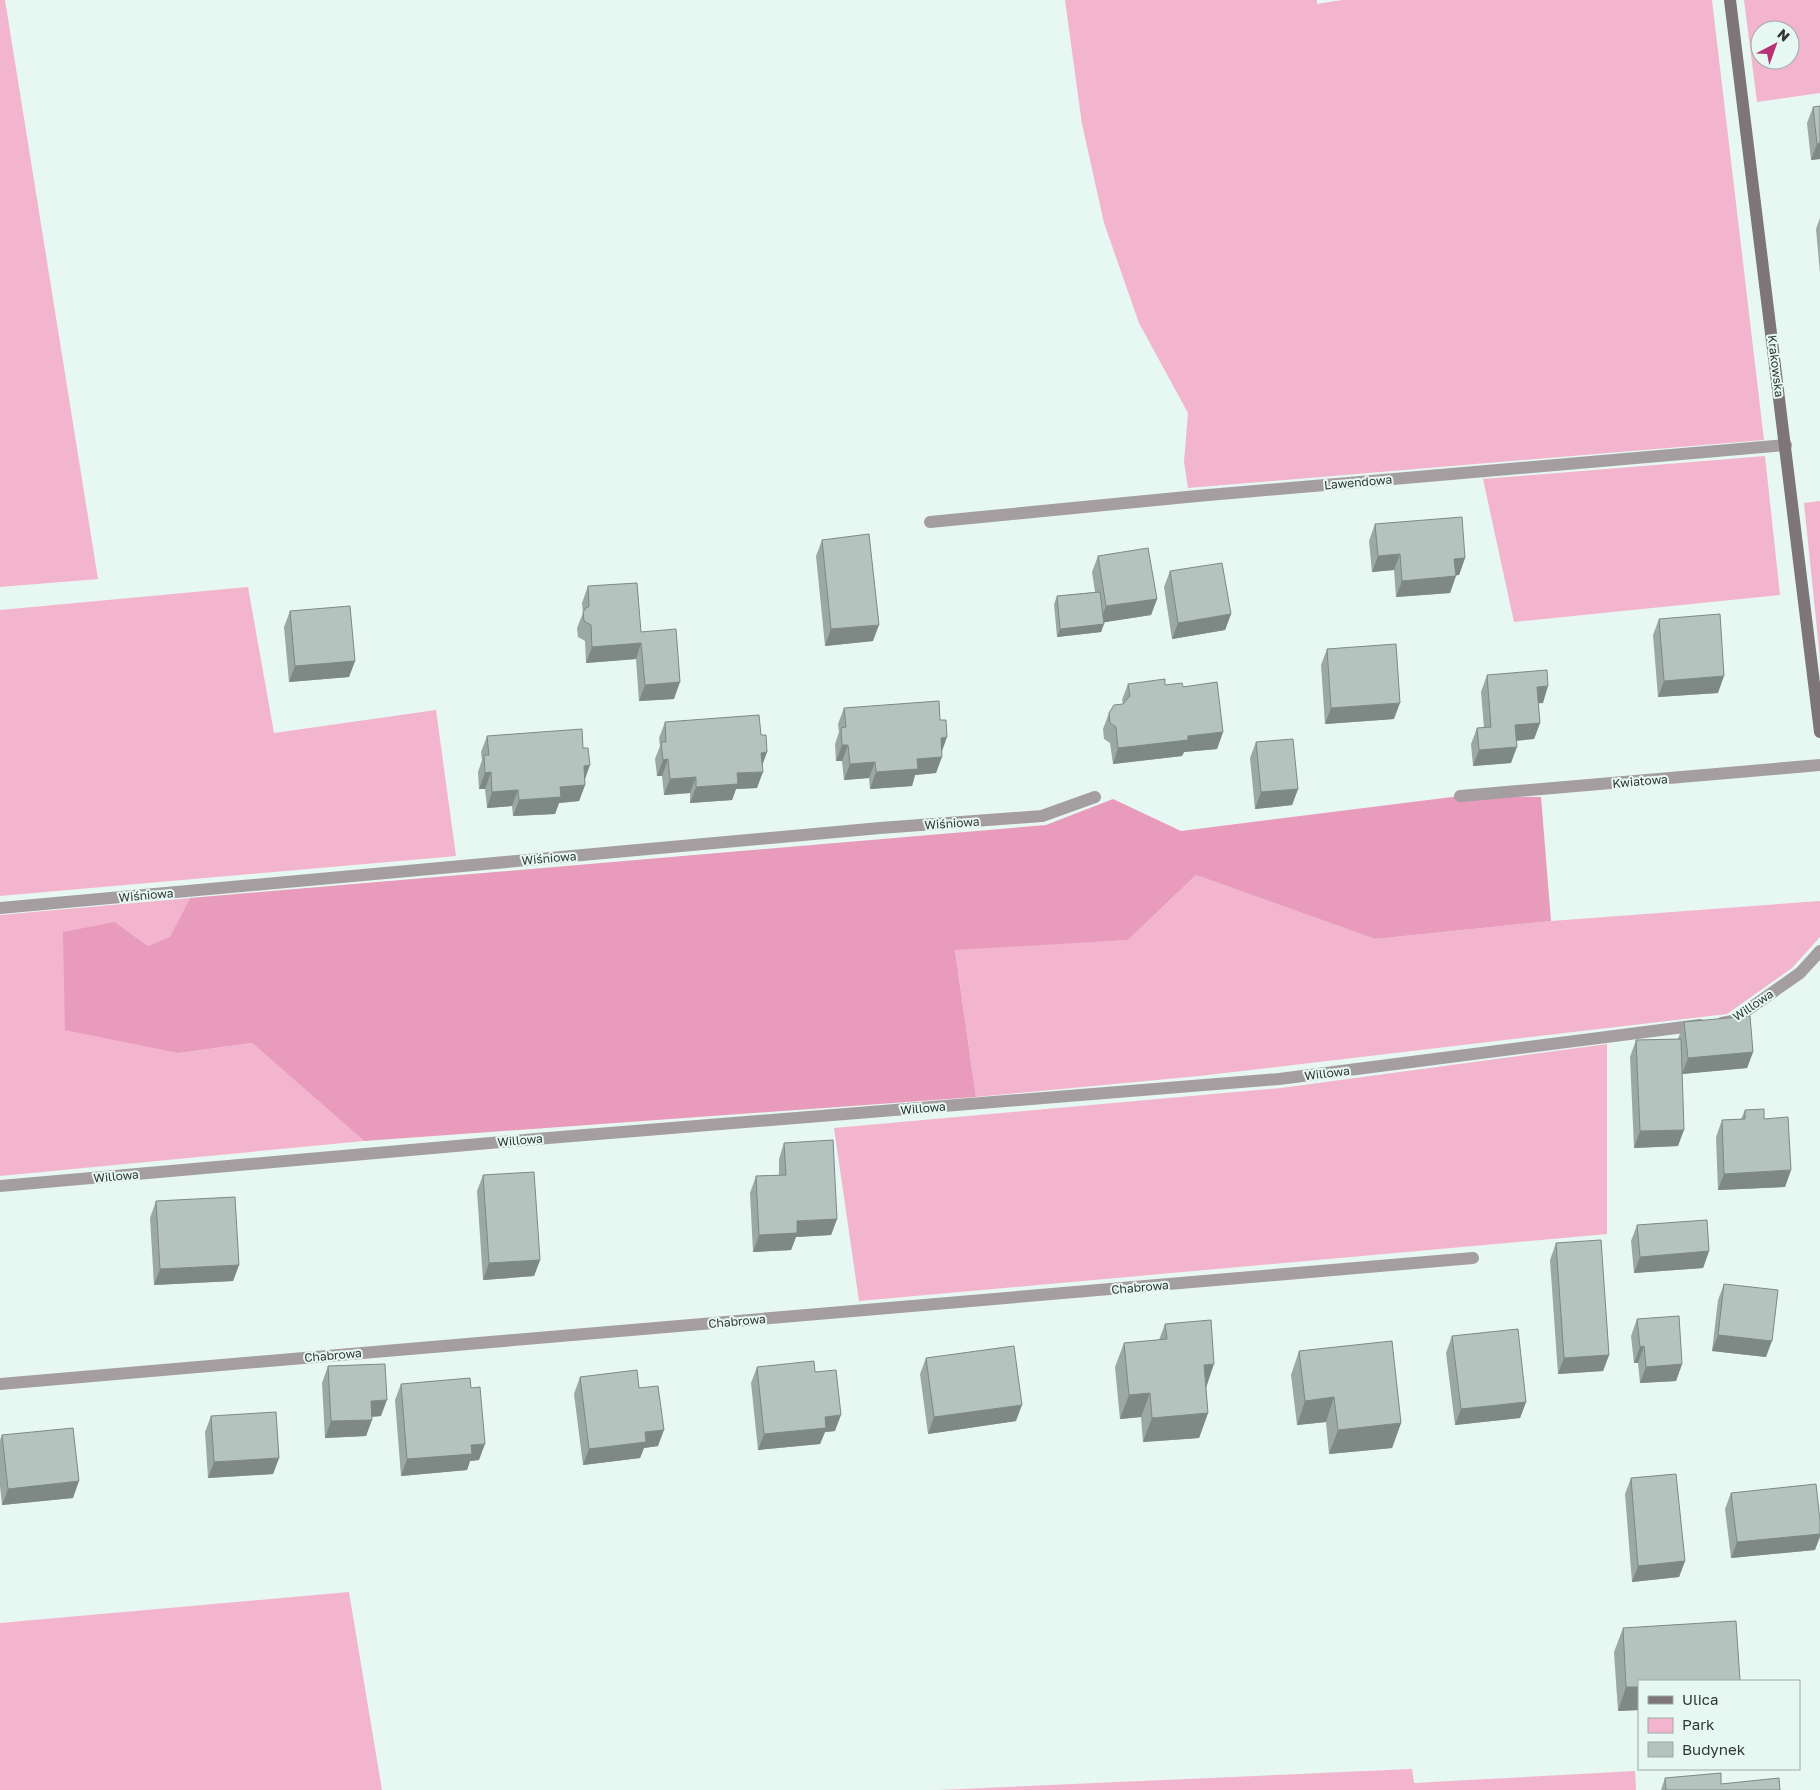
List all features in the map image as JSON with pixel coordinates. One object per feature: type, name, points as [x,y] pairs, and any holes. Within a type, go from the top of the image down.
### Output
[{"type":"street","name":"Krakowska","points":[[1730,0],[1820,732]]},
{"type":"street","name":"Lawendowa","points":[[930,522],[1197,496],[1786,445]]},
{"type":"street","name":"Kwiatowa","points":[[1460,796],[1820,765]]},
{"type":"street","name":"Wiśniowa","points":[[0,908],[880,828],[1042,816],[1095,797]]},
{"type":"street","name":"Willowa","points":[[0,1186],[536,1139],[1279,1079],[1732,1021],[1800,973],[1820,951]]},
{"type":"street","name":"Chabrowa","points":[[0,1384],[1473,1258]]},
{"type":"green space","points":[[0,0],[5,0],[98,579],[0,587]]},
{"type":"green space","points":[[1065,0],[1317,0],[1317,4],[1342,0],[1712,0],[1764,440],[1188,488],[1184,462],[1188,413],[1139,323],[1104,223],[1082,124]]},
{"type":"green space","points":[[1744,0],[1820,0],[1820,93],[1757,102],[1753,70],[1800,70],[1800,20],[1750,20],[1750,47]]},
{"type":"green space","points":[[1765,456],[1780,595],[1514,622],[1483,479]]},
{"type":"green space","points":[[1820,501],[1820,659],[1804,503]]},
{"type":"green space","points":[[248,587],[274,733],[436,710],[456,856],[0,896],[0,610]]},
{"type":"green space","points":[[1196,875],[1375,939],[1551,921],[1820,901],[1820,937],[1792,968],[1727,1014],[1199,1076],[976,1097],[955,949],[1128,940]]},
{"type":"green space","points":[[190,898],[170,938],[148,946],[115,922],[179,1053],[252,1043],[364,1141],[0,1176],[0,915]]},
{"type":"green space","points":[[1607,1044],[1607,1234],[859,1301],[834,1128],[1281,1088]]},
{"type":"green space","points":[[349,1592],[382,1790],[0,1790],[0,1623]]},
{"type":"green space","points":[[1412,1769],[1414,1783],[1635,1771],[1636,1790],[939,1790]]},
{"type":"shaded area","points":[[1460,796],[1541,797],[1551,921],[1375,939],[1196,875],[1128,940],[955,950],[976,1097],[364,1141],[252,1043],[179,1053],[65,1030],[63,932],[115,922],[148,946],[170,937],[190,898],[1046,825],[1113,799],[1181,831]]},
{"type":"building","points":[[1820,106],[1820,143],[1817,144],[1813,107]]},
{"type":"building","points":[[1462,517],[1465,558],[1454,559],[1456,576],[1402,581],[1400,554],[1378,556],[1375,524]]},
{"type":"building","points":[[869,534],[879,625],[831,629],[822,540]]},
{"type":"building","points":[[1148,548],[1157,599],[1106,606],[1098,556]]},
{"type":"building","points":[[1222,563],[1231,614],[1178,623],[1170,571]]},
{"type":"building","points":[[637,583],[641,632],[676,629],[680,682],[645,685],[641,643],[592,647],[591,625],[584,621],[583,612],[589,607],[588,586]]},
{"type":"building","points":[[1100,592],[1104,624],[1060,629],[1057,596]]},
{"type":"building","points":[[350,606],[355,661],[295,666],[290,611]]},
{"type":"building","points":[[1720,614],[1724,676],[1664,681],[1659,619]]},
{"type":"building","points":[[1396,644],[1400,703],[1331,708],[1327,649]]},
{"type":"building","points":[[1547,670],[1548,686],[1537,687],[1540,723],[1515,725],[1517,747],[1479,750],[1477,728],[1491,727],[1487,675]]},
{"type":"building","points":[[1165,679],[1165,685],[1182,683],[1183,687],[1217,682],[1223,732],[1188,736],[1188,740],[1118,748],[1116,727],[1110,723],[1109,713],[1114,705],[1123,704],[1130,696],[1128,684]]},
{"type":"building","points":[[939,701],[940,720],[946,720],[947,737],[941,738],[942,757],[917,759],[918,769],[876,772],[875,762],[850,764],[848,745],[842,745],[841,728],[846,727],[844,708]]},
{"type":"building","points":[[759,715],[761,735],[766,735],[767,752],[761,753],[763,772],[737,773],[738,784],[696,787],[696,777],[670,779],[668,759],[663,760],[661,742],[666,742],[665,722]]},
{"type":"building","points":[[582,729],[583,748],[588,748],[590,765],[584,766],[585,785],[560,787],[561,797],[519,800],[518,790],[492,792],[491,772],[485,773],[484,755],[489,755],[487,736]]},
{"type":"building","points":[[1293,739],[1298,789],[1261,792],[1256,742]]},
{"type":"building","points":[[1750,1016],[1753,1052],[1688,1058],[1684,1022]]},
{"type":"building","points":[[1681,1039],[1684,1130],[1640,1131],[1636,1040]]},
{"type":"building","points":[[1764,1109],[1764,1119],[1788,1117],[1791,1170],[1724,1174],[1722,1120],[1745,1119],[1745,1110]]},
{"type":"building","points":[[833,1140],[837,1219],[797,1221],[797,1233],[759,1235],[756,1176],[786,1175],[784,1143]]},
{"type":"building","points":[[534,1172],[540,1260],[489,1263],[483,1175]]},
{"type":"building","points":[[235,1197],[239,1265],[160,1269],[156,1201]]},
{"type":"building","points":[[1707,1220],[1709,1251],[1640,1257],[1637,1225]]},
{"type":"building","points":[[1601,1240],[1609,1355],[1564,1358],[1556,1243]]},
{"type":"building","points":[[1724,1284],[1778,1290],[1772,1341],[1718,1335]]},
{"type":"building","points":[[1679,1316],[1682,1364],[1646,1367],[1644,1346],[1640,1347],[1637,1319]]},
{"type":"building","points":[[1211,1320],[1214,1364],[1204,1365],[1208,1413],[1152,1418],[1150,1393],[1129,1395],[1124,1343],[1167,1339],[1165,1324]]},
{"type":"building","points":[[1518,1329],[1526,1402],[1461,1409],[1452,1336]]},
{"type":"building","points":[[1392,1341],[1401,1423],[1338,1430],[1334,1397],[1305,1401],[1299,1351]]},
{"type":"building","points":[[1014,1346],[1022,1405],[934,1417],[926,1358]]},
{"type":"building","points":[[814,1361],[815,1372],[836,1370],[841,1415],[825,1417],[826,1428],[764,1434],[757,1367]]},
{"type":"building","points":[[385,1364],[387,1400],[371,1401],[372,1420],[331,1421],[328,1366]]},
{"type":"building","points":[[637,1370],[639,1388],[658,1386],[664,1430],[645,1432],[646,1442],[589,1449],[580,1377]]},
{"type":"building","points":[[470,1378],[471,1388],[480,1387],[485,1444],[471,1445],[472,1454],[407,1459],[401,1384]]},
{"type":"building","points":[[276,1412],[279,1458],[214,1462],[211,1416]]},
{"type":"building","points":[[73,1428],[79,1481],[8,1489],[2,1435]]},
{"type":"building","points":[[1676,1474],[1685,1561],[1638,1566],[1631,1478]]},
{"type":"building","points":[[1816,1484],[1820,1534],[1737,1542],[1731,1493]]},
{"type":"building","points":[[1736,1621],[1740,1680],[1638,1680],[1638,1687],[1626,1687],[1623,1628]]},
{"type":"building","points":[[1721,1773],[1721,1784],[1779,1778],[1780,1790],[1666,1790],[1665,1778]]}]
